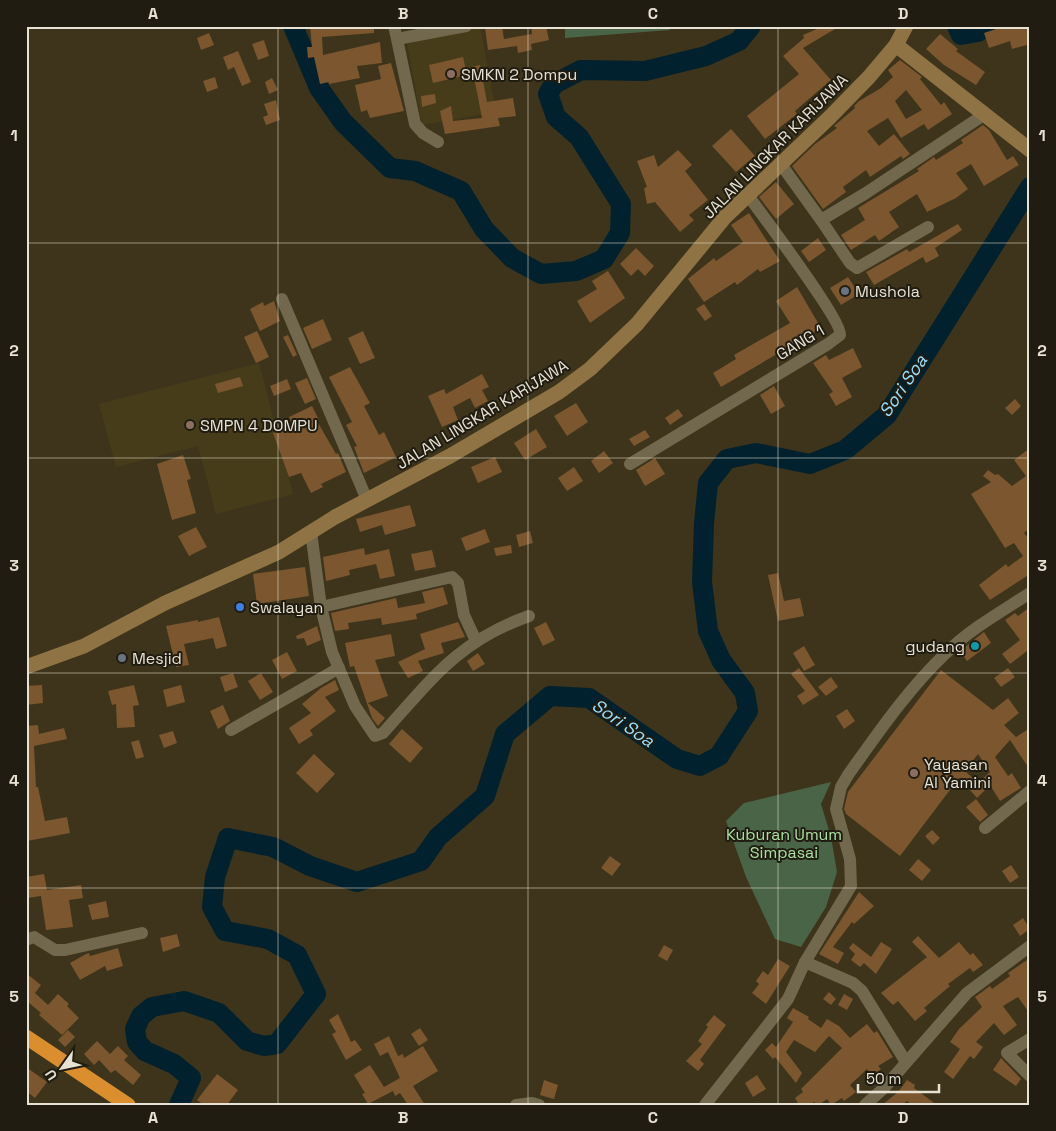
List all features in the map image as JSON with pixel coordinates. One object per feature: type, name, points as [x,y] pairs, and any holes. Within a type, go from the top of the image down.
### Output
[{"type":"highway","points":[[26,1037],[128,1105]]},
{"type":"main road","name":"JALAN LINGKAR KARIJAWA","points":[[26,666],[84,646],[165,603],[279,552],[367,500],[458,452],[559,392],[590,369],[637,324],[725,217],[830,117],[896,45],[906,26]]},
{"type":"main road","points":[[896,45],[1029,150]]},
{"type":"street","points":[[438,142],[423,133],[415,124],[396,32],[466,26]]},
{"type":"street","points":[[821,220],[866,194],[985,114]]},
{"type":"street","points":[[780,163],[850,263],[857,268],[928,227]]},
{"type":"street","name":"GANG 1","points":[[630,464],[840,335],[840,328],[823,301],[747,194]]},
{"type":"street","points":[[282,299],[367,500]]},
{"type":"street","points":[[311,532],[321,607],[332,652],[360,715],[372,733],[379,736],[442,668],[476,641],[500,626],[529,616]]},
{"type":"street","points":[[321,607],[452,577],[458,583],[464,615],[476,641]]},
{"type":"street","points":[[705,1105],[788,999],[805,962],[851,886],[850,860],[836,809],[840,787],[910,692],[945,653],[987,621],[1030,593]]},
{"type":"street","points":[[231,730],[339,668]]},
{"type":"street","points":[[985,828],[1030,791]]},
{"type":"street","points":[[26,940],[33,936],[51,948],[59,950],[142,933]]},
{"type":"street","points":[[865,1105],[884,1088],[967,993],[1030,946]]},
{"type":"street","points":[[805,962],[853,984],[862,991],[906,1062]]},
{"type":"street","points":[[1030,1038],[1007,1053],[1030,1076]]},
{"type":"street","points":[[516,1105],[532,1103],[539,1105]]},
{"type":"shaded area","name":"SMKN 2 Dompu","points":[[466,26],[480,26],[496,112],[422,125],[406,37]]},
{"type":"shaded area","name":"SMPN 4 DOMPU","points":[[259,363],[293,494],[216,514],[198,446],[116,467],[99,404]]},
{"type":"green space","points":[[565,26],[669,26],[670,30],[565,38]]},
{"type":"green space","name":"Kuburan Umum Simpasai","points":[[831,782],[821,804],[831,837],[837,872],[826,907],[801,947],[775,939],[746,877],[726,821],[744,803]]},
{"type":"building","points":[[310,26],[374,26],[374,33],[322,37],[323,55],[380,42],[382,63],[357,66],[360,78],[320,84],[314,57],[308,58],[307,47],[312,47]]},
{"type":"building","points":[[502,26],[504,39],[532,34],[531,26],[546,26],[549,40],[531,44],[532,50],[518,53],[517,46],[488,50],[485,28]]},
{"type":"building","points":[[824,26],[840,26],[803,48],[831,80],[795,111],[797,114],[765,139],[747,116],[799,74],[783,56],[804,38],[803,35]]},
{"type":"building","points":[[1005,26],[1030,26],[1030,44],[1012,49],[1010,41],[989,48],[984,33]]},
{"type":"building","points":[[209,33],[214,45],[201,50],[197,38]]},
{"type":"building","points":[[940,34],[958,49],[956,51],[985,72],[976,85],[944,65],[926,49]]},
{"type":"building","points":[[264,40],[269,56],[258,60],[252,44]]},
{"type":"building","points":[[238,51],[251,82],[242,86],[234,67],[228,70],[223,57]]},
{"type":"building","points":[[463,57],[467,75],[433,83],[429,65]]},
{"type":"building","points":[[900,60],[922,77],[920,79],[941,105],[944,102],[952,114],[928,130],[924,124],[901,138],[888,118],[867,131],[879,146],[894,134],[910,154],[903,159],[901,156],[870,177],[866,170],[843,187],[846,192],[823,209],[792,166],[815,144],[837,128],[834,126],[855,108],[854,106],[859,101],[881,88],[893,77],[888,70]],"holes":[[[906,90],[922,110],[906,119],[895,101]]]},
{"type":"building","points":[[391,63],[404,111],[370,118],[367,110],[361,112],[355,85],[381,79],[378,66]]},
{"type":"building","points":[[480,65],[487,102],[513,98],[516,116],[498,118],[500,126],[445,134],[440,111],[451,106],[453,121],[482,118],[472,67]]},
{"type":"building","points":[[215,77],[218,88],[207,92],[203,81]]},
{"type":"building","points":[[272,78],[278,90],[269,94],[265,82]]},
{"type":"building","points":[[435,94],[436,103],[422,107],[421,96]]},
{"type":"building","points":[[276,100],[280,120],[266,125],[263,117],[268,115],[264,104]]},
{"type":"building","points":[[983,125],[989,130],[1007,160],[1013,156],[1019,165],[984,186],[971,164],[956,173],[968,189],[956,198],[927,212],[917,194],[889,212],[899,227],[879,241],[875,235],[851,250],[841,235],[865,220],[858,208],[919,171],[917,169],[934,157],[936,160],[963,143],[961,140]]},
{"type":"building","points":[[731,129],[755,156],[736,172],[712,146]]},
{"type":"building","points":[[678,150],[692,165],[685,171],[708,200],[689,215],[694,220],[680,232],[655,202],[647,204],[644,188],[647,187],[637,161],[654,155],[658,167]]},
{"type":"building","points":[[776,182],[794,204],[776,219],[759,197]]},
{"type":"building","points":[[749,213],[780,261],[760,272],[758,269],[737,285],[735,282],[704,302],[688,279],[714,258],[716,261],[743,242],[731,225]]},
{"type":"building","points":[[958,224],[962,230],[935,248],[939,256],[926,263],[923,257],[874,285],[866,272],[907,249],[909,252]]},
{"type":"building","points":[[818,238],[826,250],[809,262],[801,251]]},
{"type":"building","points":[[636,248],[654,266],[645,276],[638,269],[631,276],[620,264]]},
{"type":"building","points":[[608,271],[625,298],[590,323],[577,301],[597,289],[592,281]]},
{"type":"building","points":[[848,277],[859,294],[841,305],[830,288]]},
{"type":"building","points":[[797,287],[821,328],[721,387],[713,373],[736,359],[734,355],[790,323],[776,301]]},
{"type":"building","points":[[274,301],[280,321],[260,331],[250,309],[263,302],[264,306]]},
{"type":"building","points":[[704,304],[712,316],[705,321],[696,309]]},
{"type":"building","points":[[323,319],[332,340],[312,349],[303,328]]},
{"type":"building","points":[[257,331],[269,357],[256,363],[244,337]]},
{"type":"building","points":[[363,331],[375,358],[360,364],[348,338]]},
{"type":"building","points":[[288,335],[297,355],[293,357],[283,337]]},
{"type":"building","points":[[853,348],[862,367],[842,378],[852,397],[836,406],[829,394],[833,392],[813,363],[826,355],[829,360]]},
{"type":"building","points":[[350,367],[370,403],[364,406],[379,435],[384,432],[396,457],[364,473],[354,447],[357,446],[346,425],[352,422],[329,377]]},
{"type":"building","points":[[482,374],[489,387],[482,390],[488,401],[475,408],[470,398],[453,407],[458,420],[442,427],[428,396],[444,389],[446,394]]},
{"type":"building","points":[[240,377],[243,386],[218,393],[215,384]]},
{"type":"building","points":[[307,378],[316,399],[305,404],[295,383]]},
{"type":"building","points":[[287,379],[291,389],[274,396],[270,386]]},
{"type":"building","points":[[774,386],[785,406],[771,414],[760,395]]},
{"type":"building","points":[[1015,399],[1021,406],[1012,415],[1005,408]]},
{"type":"building","points":[[576,403],[588,422],[567,436],[554,416]]},
{"type":"building","points":[[312,406],[319,420],[317,421],[336,454],[338,453],[346,472],[321,484],[323,487],[311,493],[301,473],[289,477],[273,433],[293,425],[289,417]]},
{"type":"building","points":[[678,409],[683,416],[670,425],[665,418]]},
{"type":"building","points":[[536,429],[547,447],[525,460],[514,443]]},
{"type":"building","points":[[645,430],[650,437],[634,446],[629,439]]},
{"type":"building","points":[[1030,448],[1030,528],[1024,533],[1030,540],[1030,574],[990,600],[979,585],[1006,564],[1008,567],[1023,556],[1014,543],[1005,548],[971,494],[991,482],[983,476],[988,470],[995,475],[998,474],[1012,486],[1026,476],[1014,460]]},
{"type":"building","points":[[604,451],[613,463],[599,473],[591,461]]},
{"type":"building","points":[[183,455],[191,479],[187,480],[196,513],[172,520],[157,464]]},
{"type":"building","points":[[495,457],[502,472],[478,483],[471,467]]},
{"type":"building","points":[[655,458],[665,474],[645,486],[636,470]]},
{"type":"building","points":[[574,467],[583,481],[567,491],[558,478]]},
{"type":"building","points":[[410,505],[416,526],[385,535],[382,525],[360,532],[356,519]]},
{"type":"building","points":[[196,527],[207,547],[189,556],[178,536]]},
{"type":"building","points":[[485,529],[490,542],[466,551],[461,538]]},
{"type":"building","points":[[530,531],[533,543],[519,547],[516,535]]},
{"type":"building","points":[[511,545],[512,553],[496,556],[494,548]]},
{"type":"building","points":[[364,548],[365,555],[389,549],[395,576],[380,579],[376,564],[349,570],[350,575],[326,581],[323,557]]},
{"type":"building","points":[[432,550],[436,567],[415,571],[411,554]]},
{"type":"building","points":[[305,567],[309,596],[257,604],[253,574]]},
{"type":"building","points":[[778,573],[784,601],[800,598],[804,616],[778,621],[768,575]]},
{"type":"building","points":[[443,587],[448,604],[416,614],[417,619],[382,625],[381,618],[348,623],[349,629],[335,631],[331,613],[396,598],[398,608],[425,603],[422,592]]},
{"type":"building","points":[[1030,607],[1030,654],[1027,651],[1010,664],[1002,654],[1020,640],[1005,620],[1015,613],[1018,616]]},
{"type":"building","points":[[219,617],[227,646],[216,649],[213,638],[184,644],[189,665],[176,667],[166,626]]},
{"type":"building","points":[[458,622],[465,637],[441,643],[444,653],[418,661],[423,671],[408,678],[398,662],[425,649],[420,634]]},
{"type":"building","points":[[546,622],[555,640],[543,646],[534,628]]},
{"type":"building","points":[[317,626],[321,640],[307,646],[304,638],[297,639],[296,636]]},
{"type":"building","name":"gudang","points":[[984,632],[991,643],[967,661],[960,651]]},
{"type":"building","points":[[391,634],[395,656],[375,660],[388,696],[368,703],[385,718],[378,726],[372,718],[354,666],[350,667],[345,643]]},
{"type":"building","points":[[804,646],[815,665],[804,671],[793,653]]},
{"type":"building","points":[[287,652],[297,671],[282,679],[272,660]]},
{"type":"building","points":[[478,653],[485,664],[473,671],[467,661]]},
{"type":"building","points":[[799,668],[819,695],[803,705],[797,696],[805,691],[791,674]]},
{"type":"building","points":[[1008,668],[1015,677],[1001,687],[994,678]]},
{"type":"building","points":[[941,670],[993,710],[1008,698],[1019,713],[1004,725],[1016,737],[1030,728],[1030,770],[1010,740],[995,757],[1008,776],[1012,773],[1021,788],[1000,801],[990,785],[977,798],[959,778],[900,856],[846,814],[844,809],[848,792]],"holes":[[[978,754],[990,772],[978,783],[965,771]]]},
{"type":"building","points":[[233,673],[238,687],[225,692],[220,677]]},
{"type":"building","points":[[261,673],[273,692],[260,700],[248,681]]},
{"type":"building","points":[[831,677],[838,687],[826,696],[818,687]]},
{"type":"building","points":[[335,680],[339,690],[325,697],[336,711],[310,730],[313,735],[299,744],[289,728],[311,713],[302,704],[321,688]]},
{"type":"building","points":[[42,685],[43,703],[26,705],[26,686]]},
{"type":"building","points":[[134,685],[139,705],[133,706],[135,727],[117,728],[116,704],[112,705],[108,691]]},
{"type":"building","points":[[181,685],[185,702],[167,707],[163,690]]},
{"type":"building","points":[[223,705],[230,721],[218,729],[210,711]]},
{"type":"building","points":[[847,709],[855,721],[844,729],[836,716]]},
{"type":"building","points":[[38,725],[39,734],[64,728],[67,739],[34,746],[36,787],[38,787],[45,821],[67,817],[70,833],[27,841],[26,726]]},
{"type":"building","points":[[402,729],[423,748],[410,763],[389,744]]},
{"type":"building","points":[[173,731],[177,743],[164,748],[159,735]]},
{"type":"building","points":[[139,740],[144,757],[136,759],[131,742]]},
{"type":"building","points":[[314,754],[335,774],[317,793],[296,773]]},
{"type":"building","points":[[976,799],[988,815],[980,822],[966,807]]},
{"type":"building","points":[[932,830],[940,838],[933,845],[925,836]]},
{"type":"building","points":[[610,856],[621,864],[612,876],[601,868]]},
{"type":"building","points":[[918,859],[931,870],[922,881],[909,870]]},
{"type":"building","points":[[1011,865],[1019,877],[1010,883],[1002,871]]},
{"type":"building","points":[[44,874],[47,890],[81,885],[83,898],[69,900],[73,927],[46,930],[41,896],[28,898],[26,877]]},
{"type":"building","points":[[859,892],[874,906],[854,924],[852,922],[833,947],[844,953],[838,964],[819,954]]},
{"type":"building","points":[[106,901],[109,917],[92,920],[88,905]]},
{"type":"building","points":[[1023,918],[1030,929],[1020,936],[1013,925]]},
{"type":"building","points":[[177,934],[180,946],[163,952],[160,938]]},
{"type":"building","points":[[918,936],[939,958],[959,942],[970,955],[973,953],[983,965],[973,972],[970,968],[948,984],[950,986],[924,1008],[927,1011],[915,1021],[898,1001],[893,1005],[881,993],[927,957],[912,942]]},
{"type":"building","points":[[881,942],[892,949],[876,974],[864,963],[860,967],[851,960],[855,954],[849,948],[853,943],[871,957]]},
{"type":"building","points":[[664,945],[673,950],[667,961],[658,956]]},
{"type":"building","points":[[118,948],[123,966],[107,971],[105,966],[80,980],[70,963],[89,953],[90,956]]},
{"type":"building","points":[[1030,958],[1030,1014],[1018,997],[1003,1006],[1017,1025],[1004,1035],[994,1023],[976,1042],[983,1047],[974,1059],[970,1056],[953,1079],[944,1072],[960,1049],[950,1042],[959,1029],[982,1007],[975,997],[990,986],[992,989],[1010,976],[1008,973]]},
{"type":"building","points":[[778,959],[790,966],[766,1004],[752,993],[759,984],[756,981],[763,971],[768,975]]},
{"type":"building","points":[[26,973],[41,985],[35,993],[48,1005],[58,994],[69,1004],[67,1006],[79,1018],[62,1035],[39,1015],[41,1013],[28,1002],[26,1004]]},
{"type":"building","points":[[829,992],[836,999],[831,1005],[823,999]]},
{"type":"building","points":[[844,994],[853,999],[847,1010],[838,1005]]},
{"type":"building","points":[[793,1008],[809,1017],[808,1019],[821,1028],[827,1019],[839,1026],[850,1038],[867,1024],[874,1033],[877,1031],[893,1057],[878,1066],[881,1069],[873,1076],[867,1069],[850,1085],[856,1092],[844,1101],[842,1098],[831,1105],[827,1099],[819,1105],[814,1102],[809,1105],[799,1105],[795,1098],[803,1092],[801,1089],[842,1048],[829,1036],[815,1052],[794,1040],[786,1052],[802,1073],[796,1083],[775,1057],[773,1059],[765,1050],[772,1043],[776,1047],[793,1022],[787,1018]]},
{"type":"building","points":[[338,1014],[351,1042],[355,1040],[362,1050],[346,1060],[332,1034],[336,1032],[329,1020]]},
{"type":"building","points":[[714,1015],[726,1025],[700,1060],[704,1064],[698,1071],[686,1061],[702,1044],[698,1041],[708,1027],[706,1025]]},
{"type":"building","points":[[420,1028],[428,1040],[419,1046],[411,1034]]},
{"type":"building","points":[[68,1030],[75,1037],[65,1047],[58,1040]]},
{"type":"building","points":[[389,1036],[398,1056],[403,1054],[404,1058],[423,1046],[438,1071],[413,1086],[425,1105],[408,1105],[400,1093],[395,1096],[393,1091],[368,1104],[362,1094],[365,1093],[354,1075],[370,1065],[384,1087],[400,1078],[388,1052],[380,1056],[374,1044]]},
{"type":"building","points":[[97,1041],[110,1054],[118,1046],[128,1056],[124,1060],[141,1075],[133,1085],[115,1070],[111,1073],[99,1060],[94,1065],[84,1054]]},
{"type":"building","points":[[1001,1058],[1021,1079],[1016,1086],[993,1070]]},
{"type":"building","points":[[26,1067],[47,1082],[35,1098],[26,1091]]},
{"type":"building","points":[[217,1074],[238,1090],[227,1105],[204,1105],[197,1100]]},
{"type":"building","points":[[757,1075],[766,1089],[753,1097],[745,1083]]},
{"type":"building","points":[[544,1080],[558,1085],[554,1099],[540,1095]]},
{"type":"building","points":[[907,1080],[915,1085],[914,1088],[937,1105],[912,1105],[907,1101],[902,1105],[882,1105],[898,1092]]},
{"type":"waterway","points":[[293,26],[319,88],[343,122],[390,168],[415,171],[461,191],[484,229],[512,258],[541,274],[576,271],[604,259],[620,233],[621,204],[579,137],[556,117],[548,94],[554,84],[581,70],[645,71],[706,56],[739,41],[751,26]]},
{"type":"waterway","points":[[957,26],[961,35],[978,32],[987,26]]},
{"type":"waterway","name":"Sori Soa","points":[[179,1105],[191,1078],[174,1064],[145,1051],[137,1042],[135,1029],[141,1016],[152,1007],[184,1001],[219,1013],[247,1041],[264,1046],[277,1044],[316,994],[297,955],[268,939],[225,931],[212,907],[215,877],[228,838],[273,847],[310,866],[357,882],[421,861],[438,837],[485,796],[505,734],[550,696],[589,698],[677,759],[700,766],[719,756],[748,711],[745,693],[721,660],[708,631],[702,582],[704,523],[708,483],[727,459],[756,453],[810,464],[845,450],[887,415],[1030,187]]},
{"type":"place","name":"SMKN 2 Dompu","points":[[451,74]]},
{"type":"place","name":"Mushola","points":[[845,291]]},
{"type":"place","name":"SMPN 4 DOMPU","points":[[190,425]]},
{"type":"place","name":"Swalayan","points":[[240,607]]},
{"type":"place","name":"gudang","points":[[975,646]]},
{"type":"place","name":"Mesjid","points":[[122,658]]},
{"type":"place","name":"Yayasan Al Yamini","points":[[914,773]]}]
